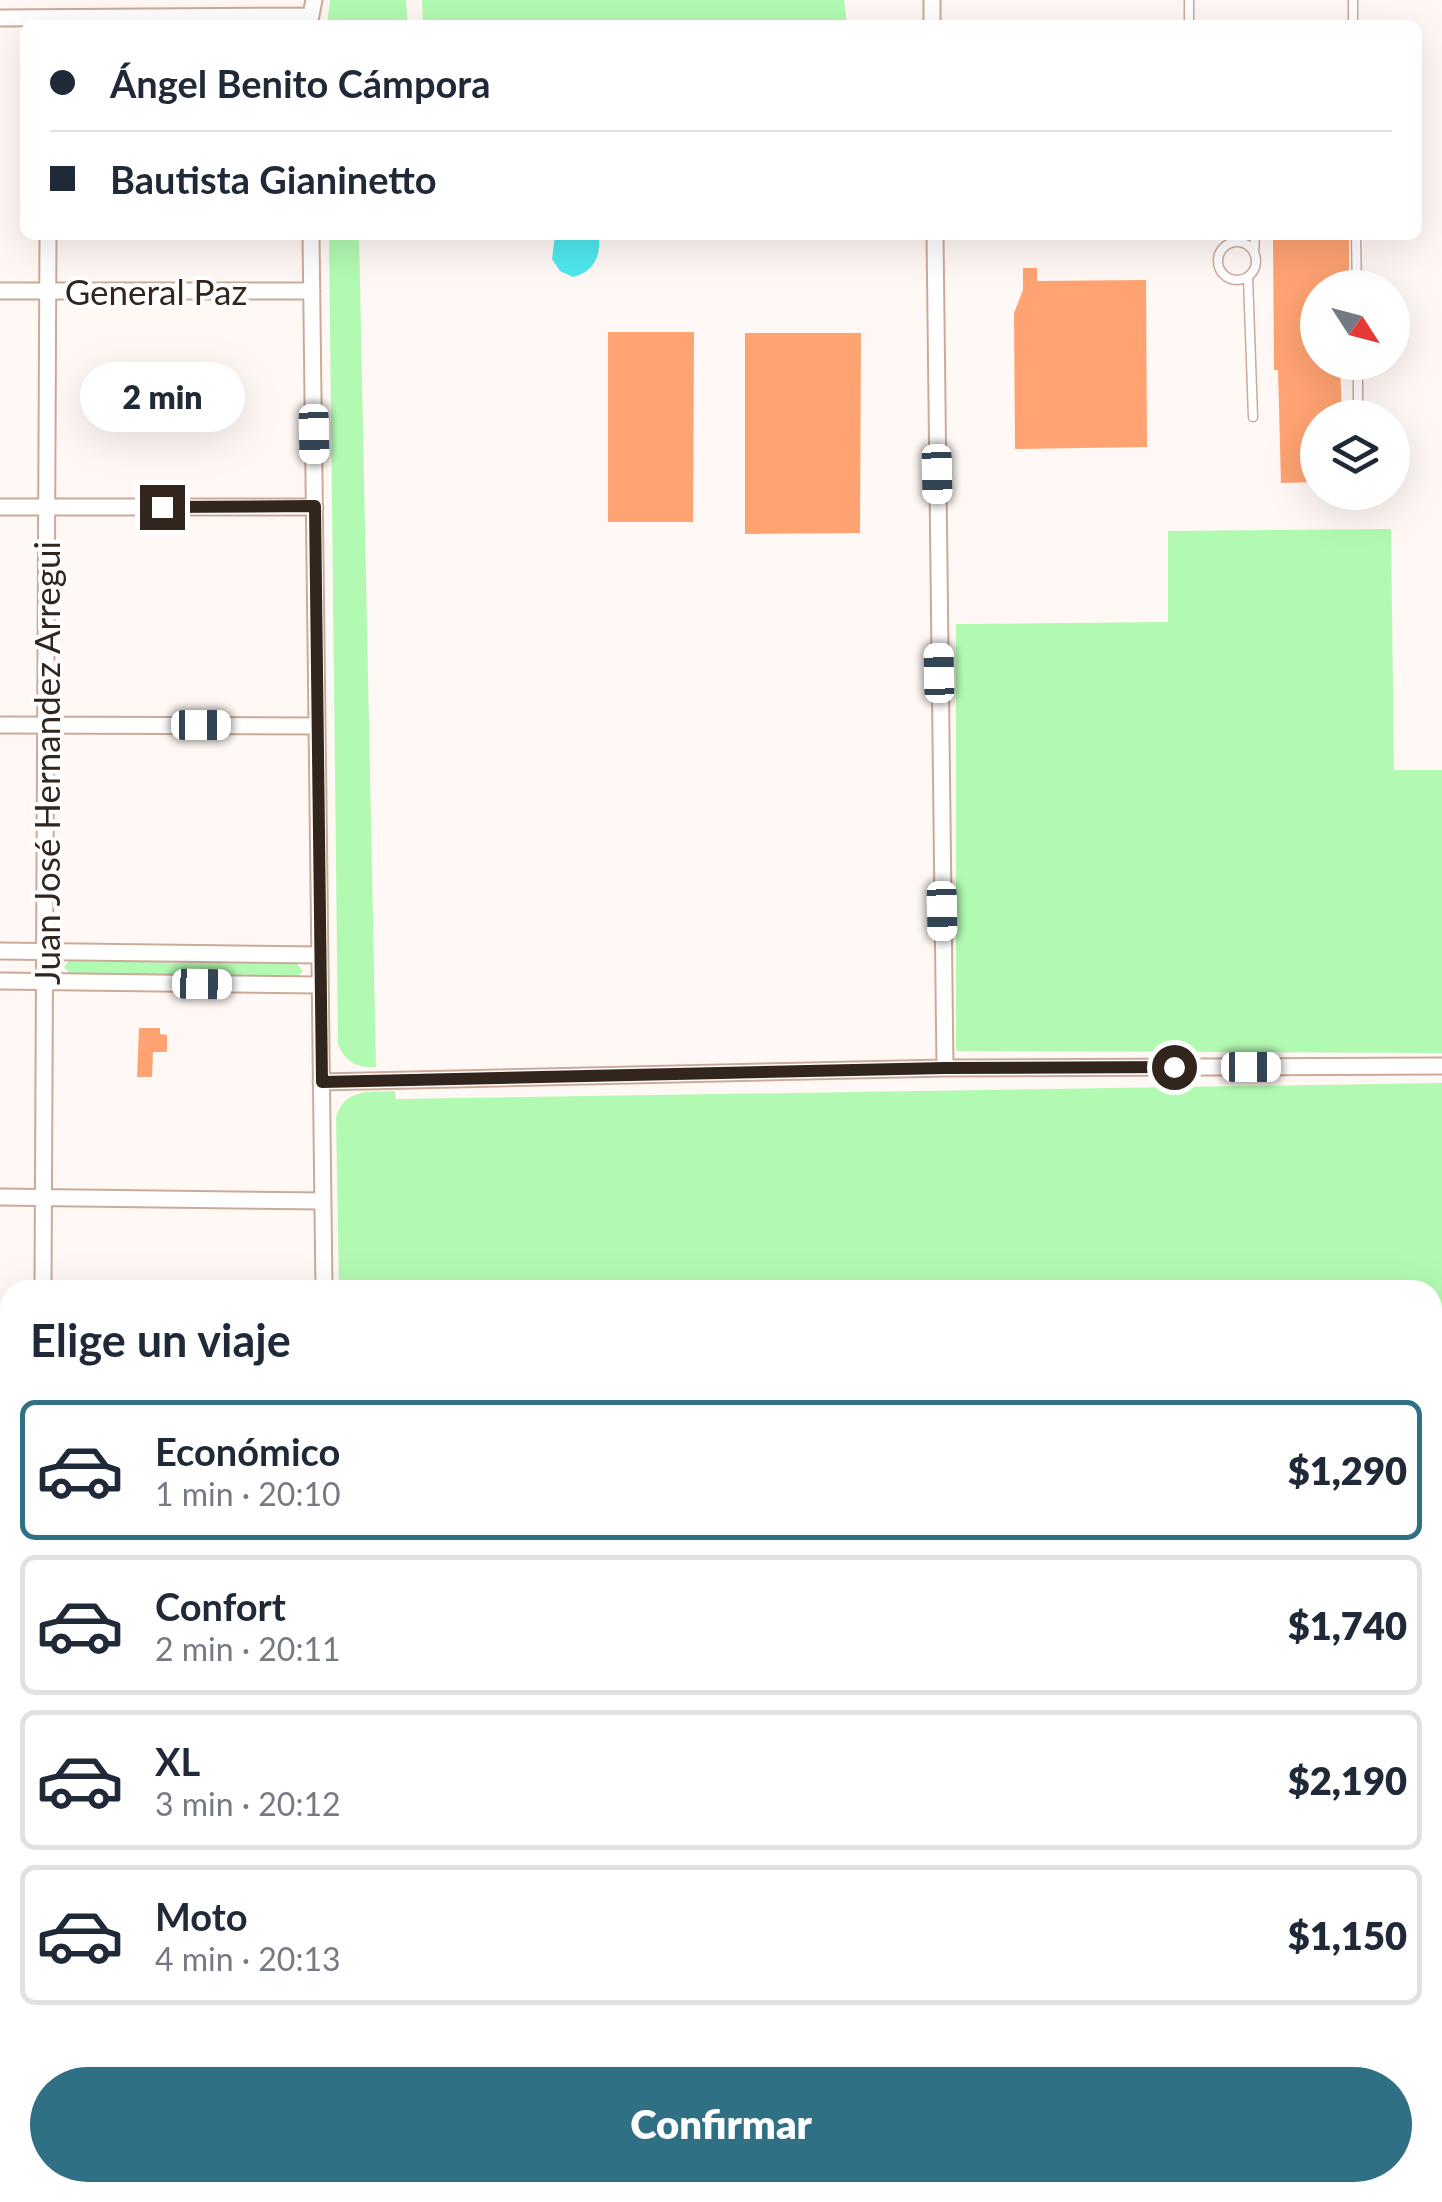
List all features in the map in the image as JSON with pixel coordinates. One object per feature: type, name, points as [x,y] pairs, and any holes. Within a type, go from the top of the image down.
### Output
[{"type":"street","points":[[114,20],[311,14]]},
{"type":"street","name":"Juan José Hernandez Arregui","points":[[43,1280],[48,240]]},
{"type":"street","points":[[311,240],[324,1280]]},
{"type":"street","points":[[934,240],[945,1068]]},
{"type":"street","name":"General Paz","points":[[0,291],[312,291]]},
{"type":"street","points":[[0,507],[315,506]]},
{"type":"street","points":[[0,724],[317,726]]},
{"type":"street","points":[[0,951],[320,955]]},
{"type":"street","points":[[0,980],[320,985]]},
{"type":"street","points":[[322,1082],[945,1068],[1442,1066]]},
{"type":"street","points":[[0,1198],[323,1201]]},
{"type":"lane","points":[[1224,240],[1227,245]]},
{"type":"lane","points":[[1254,240],[1256,265],[1248,277],[1254,417]]},
{"type":"lane","points":[[1356,240],[1357,270]]},
{"type":"lane","points":[[1248,277],[1235,280],[1220,271],[1219,254],[1227,245],[1246,244],[1254,253]]},
{"type":"green space","points":[[330,0],[406,0],[408,20],[328,20]]},
{"type":"green space","points":[[422,0],[844,0],[846,20],[423,20]]},
{"type":"green space","points":[[329,240],[359,240],[376,1067],[352,1063],[338,1044]]},
{"type":"green space","points":[[1391,529],[1394,770],[1442,770],[1442,1053],[956,1051],[956,624],[1168,622],[1168,531]]},
{"type":"green space","points":[[69,961],[297,964],[303,971],[297,977],[69,973],[64,967]]},
{"type":"green space","points":[[1442,1083],[1442,1280],[339,1280],[336,1117],[352,1096],[395,1091],[396,1099]]},
{"type":"water","points":[[554,240],[599,240],[597,256],[580,275],[573,277],[560,271],[552,259]]},
{"type":"building","points":[[1273,240],[1349,240],[1349,270],[1300,270],[1300,380],[1341,380],[1341,400],[1300,400],[1300,482],[1281,483],[1278,370],[1274,370]]},
{"type":"building","points":[[1023,268],[1037,268],[1037,281],[1146,280],[1147,447],[1015,449],[1014,313],[1023,290]]},
{"type":"building","points":[[608,332],[694,332],[693,522],[608,522]]},
{"type":"building","points":[[745,333],[861,333],[860,533],[745,534]]},
{"type":"building","points":[[139,1028],[160,1028],[160,1034],[167,1035],[167,1052],[153,1052],[152,1077],[137,1077]]},
{"type":"route","points":[[162,507],[315,506],[322,1082],[945,1068],[1174,1067]]}]
